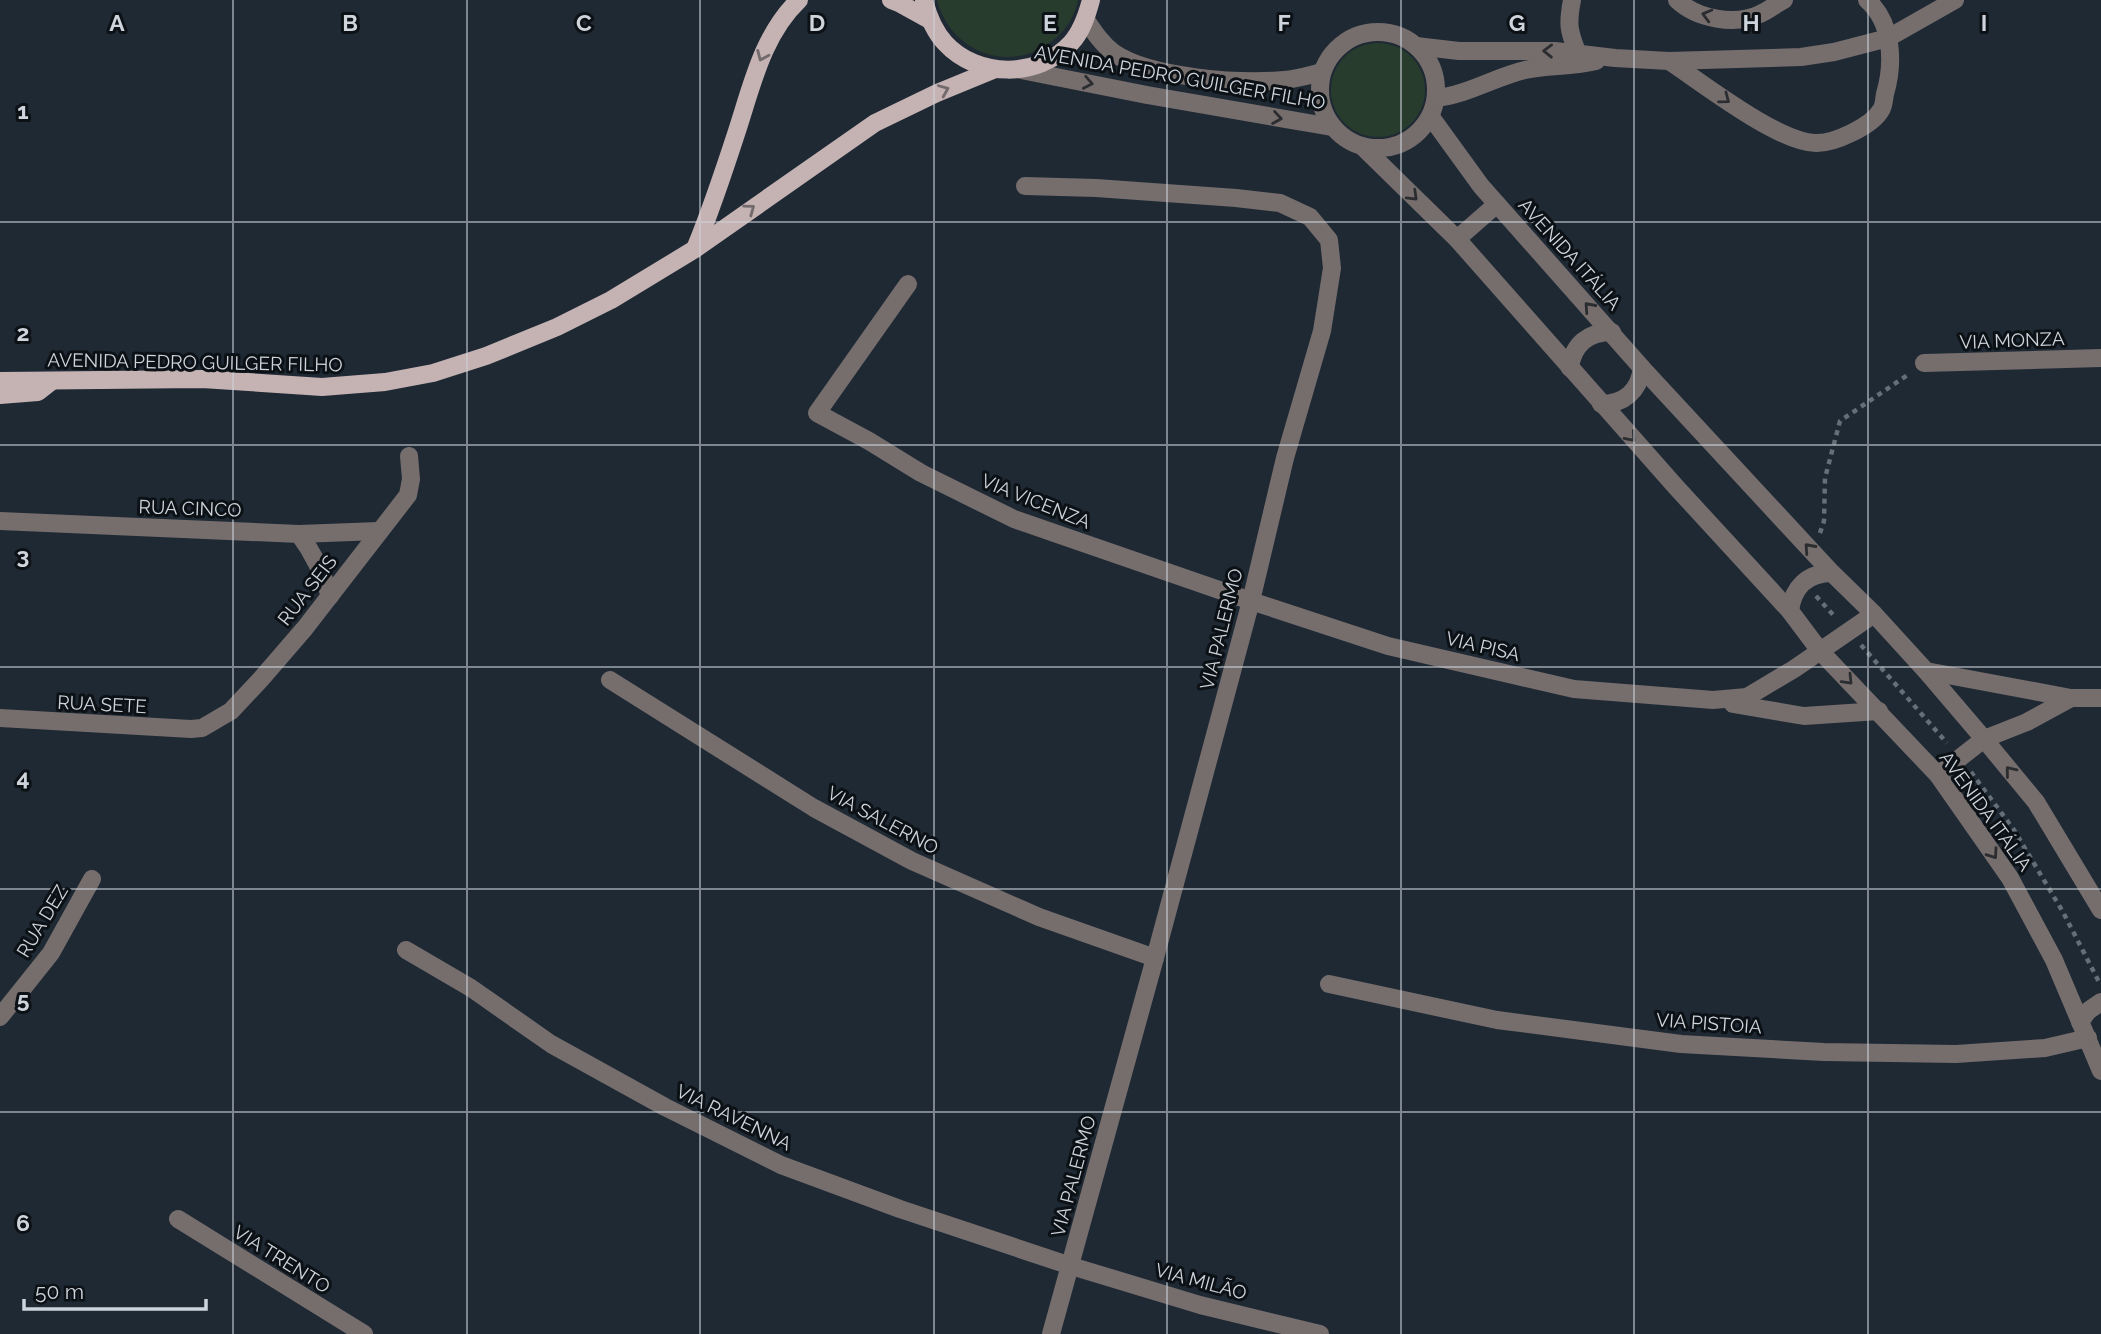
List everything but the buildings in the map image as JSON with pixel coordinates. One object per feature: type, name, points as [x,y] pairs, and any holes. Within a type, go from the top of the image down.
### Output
[{"type":"main road","points":[[695,248],[714,204],[749,89],[762,56],[772,34],[799,0]]},
{"type":"main road","name":"AVENIDA PEDRO GUILGER FILHO","points":[[891,0],[930,20]]},
{"type":"main road","name":"AVENIDA PEDRO GUILGER FILHO","points":[[924,0],[930,20],[945,43],[967,60],[993,70],[1021,70],[1048,61],[1070,44],[1086,20],[1091,0]]},
{"type":"main road","name":"AVENIDA PEDRO GUILGER FILHO","points":[[0,381],[202,379],[322,387],[385,382],[433,373],[486,356],[558,327],[611,300],[695,248],[875,123],[993,70]]},
{"type":"main road","points":[[0,371],[59,379]]},
{"type":"main road","points":[[0,396],[38,392],[59,379]]},
{"type":"street","points":[[1572,0],[1568,24],[1580,59]]},
{"type":"street","points":[[1677,0],[1696,13],[1721,19],[1743,20],[1784,0]]},
{"type":"street","points":[[1669,61],[1735,106],[1803,141],[1816,143],[1847,134],[1868,123],[1881,110],[1891,67],[1888,38],[1876,8],[1867,0]]},
{"type":"street","name":"AVENIDA PEDRO GUILGER FILHO","points":[[1436,97],[1465,91],[1527,70],[1580,59],[1669,61],[1801,57],[1834,52],[1888,38],[1955,0]]},
{"type":"street","points":[[1086,20],[1101,42],[1115,53],[1134,64],[1168,72],[1257,82],[1287,80],[1322,72]]},
{"type":"street","name":"AVENIDA PEDRO GUILGER FILHO","points":[[1364,148],[1346,140],[1332,127],[1322,110],[1319,90],[1322,72],[1331,55],[1345,42],[1362,34],[1381,32],[1400,36],[1416,46],[1482,53],[1555,51],[1580,59]]},
{"type":"street","points":[[1364,148],[1384,149],[1403,144],[1419,132],[1431,117],[1436,97],[1436,78],[1428,60],[1416,46]]},
{"type":"street","name":"AVENIDA PEDRO GUILGER FILHO","points":[[1021,70],[1332,127]]},
{"type":"street","name":"AVENIDA ITÁLIA","points":[[1431,117],[1481,186],[1642,368],[1832,573],[1874,614],[1984,739],[2036,802],[2101,910]]},
{"type":"street","name":"AVENIDA ITÁLIA","points":[[1364,148],[1457,239],[1675,487],[1790,611],[1820,651],[1938,775],[2010,878],[2054,960],[2101,1071]]},
{"type":"street","name":"VIA PALERMO","points":[[1025,186],[1096,188],[1280,203],[1310,216],[1329,240],[1332,268],[1322,331],[1285,458],[1251,601],[1051,1334]]},
{"type":"street","name":"AVENIDA ITÁLIA","points":[[1457,239],[1497,204]]},
{"type":"street","name":"VIA VICENZA","points":[[908,284],[817,413],[921,473],[1014,519],[1251,601]]},
{"type":"street","name":"AVENIDA ITÁLIA","points":[[1570,368],[1575,348],[1582,341],[1591,335],[1612,332]]},
{"type":"street","name":"VIA MONZA","points":[[1924,363],[2101,358]]},
{"type":"street","points":[[1601,404],[1612,404],[1629,396],[1641,379],[1642,368]]},
{"type":"street","name":"RUA SEIS","points":[[202,728],[231,711],[305,628],[408,495],[411,479],[409,456]]},
{"type":"street","name":"RUA CINCO","points":[[0,522],[299,534],[379,531]]},
{"type":"street","points":[[299,534],[312,550],[330,596]]},
{"type":"street","points":[[1790,611],[1791,598],[1802,582],[1811,576],[1832,573]]},
{"type":"street","name":"VIA PISA","points":[[1251,601],[1388,646],[1574,688],[1713,700],[1804,716],[1879,711]]},
{"type":"street","points":[[1820,651],[1874,614]]},
{"type":"street","name":"VIA PISA","points":[[1713,700],[1747,697],[1820,651]]},
{"type":"street","points":[[1926,671],[2071,698],[2101,698]]},
{"type":"street","name":"VIA SALERNO","points":[[610,680],[814,808],[912,861],[1039,917],[1155,958]]},
{"type":"street","points":[[1938,775],[1984,739],[2027,722],[2071,698]]},
{"type":"street","name":"RUA SETE","points":[[0,719],[132,727],[202,728]]},
{"type":"street","name":"RUA DEZ","points":[[0,1017],[51,953],[92,879]]},
{"type":"street","name":"VIA RAVENNA","points":[[406,950],[471,988],[551,1044],[665,1107],[781,1165],[900,1209],[1071,1266]]},
{"type":"street","name":"VIA PISTOIA","points":[[1329,984],[1497,1020],[1681,1044],[1824,1052],[1956,1054],[2045,1048],[2084,1030]]},
{"type":"street","points":[[2084,1030],[2088,1011],[2101,1002]]},
{"type":"street","name":"VIA TRENTO","points":[[178,1219],[364,1334]]},
{"type":"street","name":"VIA MILÃO","points":[[1071,1266],[1200,1305],[1320,1334]]},
{"type":"path","points":[[1813,552],[1824,521],[1825,478],[1840,421],[1924,363]]},
{"type":"green space","points":[[937,0],[1078,0],[1067,26],[1044,47],[1007,57],[972,47],[957,35],[945,20]]},
{"type":"green space","points":[[1378,43],[1396,47],[1411,57],[1421,72],[1425,90],[1421,108],[1411,123],[1396,133],[1378,137],[1360,133],[1345,123],[1335,108],[1331,90],[1335,72],[1345,57],[1360,47]]}]
